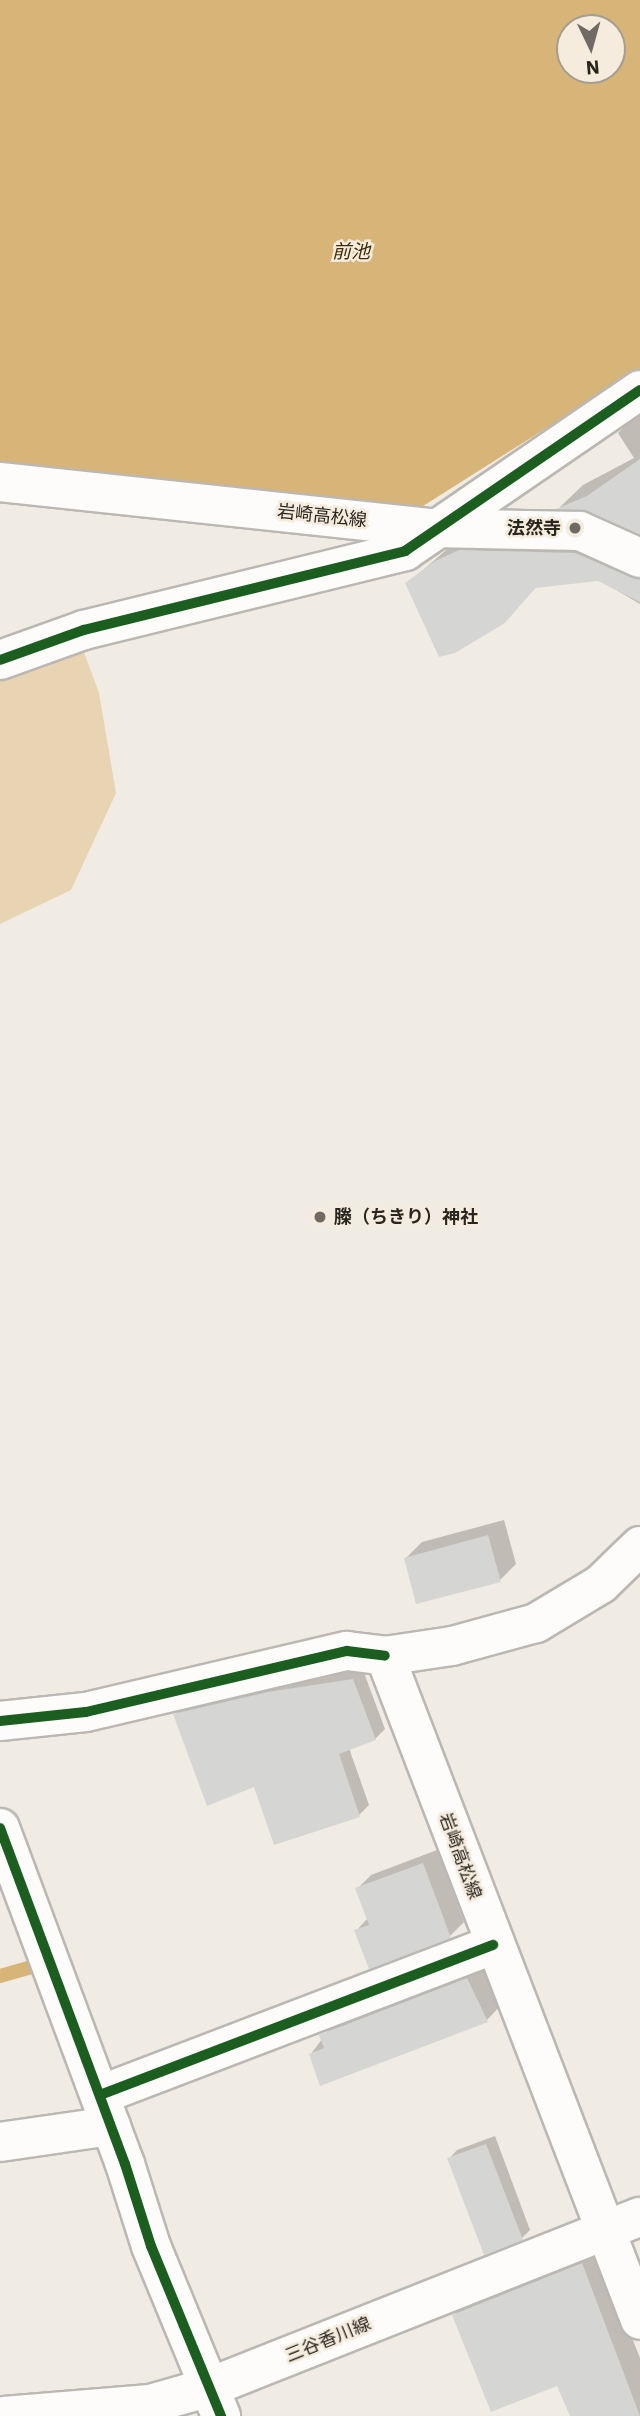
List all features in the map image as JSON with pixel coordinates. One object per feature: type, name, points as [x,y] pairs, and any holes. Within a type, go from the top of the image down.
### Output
[{"type":"main road","points":[[0,660],[84,630],[405,551],[434,528],[640,390]]},
{"type":"main road","name":"岩崎高松線","points":[[0,482],[434,528],[580,531],[640,558]]},
{"type":"main road","points":[[0,1721],[86,1712],[347,1651],[386,1656],[452,1646],[536,1623],[601,1584],[640,1546]]},
{"type":"main road","name":"岩崎高松線","points":[[386,1656],[493,1945],[623,2223],[640,2320]]},
{"type":"main road","points":[[0,1828],[12,1891],[105,2111],[151,2246],[216,2401]]},
{"type":"main road","points":[[0,2142],[105,2111],[493,1945]]},
{"type":"main road","name":"三谷香川線","points":[[4,2416],[216,2401],[623,2223]]},
{"type":"shaded area","points":[[82,647],[99,693],[116,793],[71,890],[0,924],[0,676]]},
{"type":"water","name":"前池","points":[[0,0],[640,0],[640,369],[412,513],[0,467]]},
{"type":"building","points":[[640,459],[640,534],[588,511],[556,509],[587,496]]},
{"type":"building","points":[[459,550],[575,553],[640,579],[640,602],[598,581],[535,588],[505,623],[455,653],[439,657],[405,583],[435,561]]},
{"type":"building","points":[[488,1535],[501,1582],[416,1604],[404,1558]]},
{"type":"building","points":[[353,1679],[376,1740],[339,1754],[360,1817],[274,1845],[254,1787],[207,1806],[173,1714],[268,1692]]},
{"type":"building","points":[[423,1863],[451,1938],[369,1969],[354,1930],[369,1925],[355,1888]]},
{"type":"building","points":[[467,1978],[488,2022],[320,2086],[309,2054],[324,2048],[319,2035]]},
{"type":"building","points":[[486,2144],[523,2240],[484,2255],[447,2158]]},
{"type":"building","points":[[582,2263],[640,2416],[570,2416],[557,2386],[491,2412],[452,2315]]},
{"type":"waterway","points":[[0,1976],[39,1965]]},
{"type":"cycle path","points":[[0,660],[84,630],[405,551],[640,390]]},
{"type":"cycle path","points":[[0,1721],[86,1712],[347,1651],[385,1656]]},
{"type":"cycle path","points":[[0,1828],[125,2164],[151,2246],[221,2416]]},
{"type":"cycle path","points":[[100,2095],[493,1945]]},
{"type":"place","name":"法然寺","points":[[575,528]]},
{"type":"place","name":"榺（ちきり）神社","points":[[320,1217]]}]
